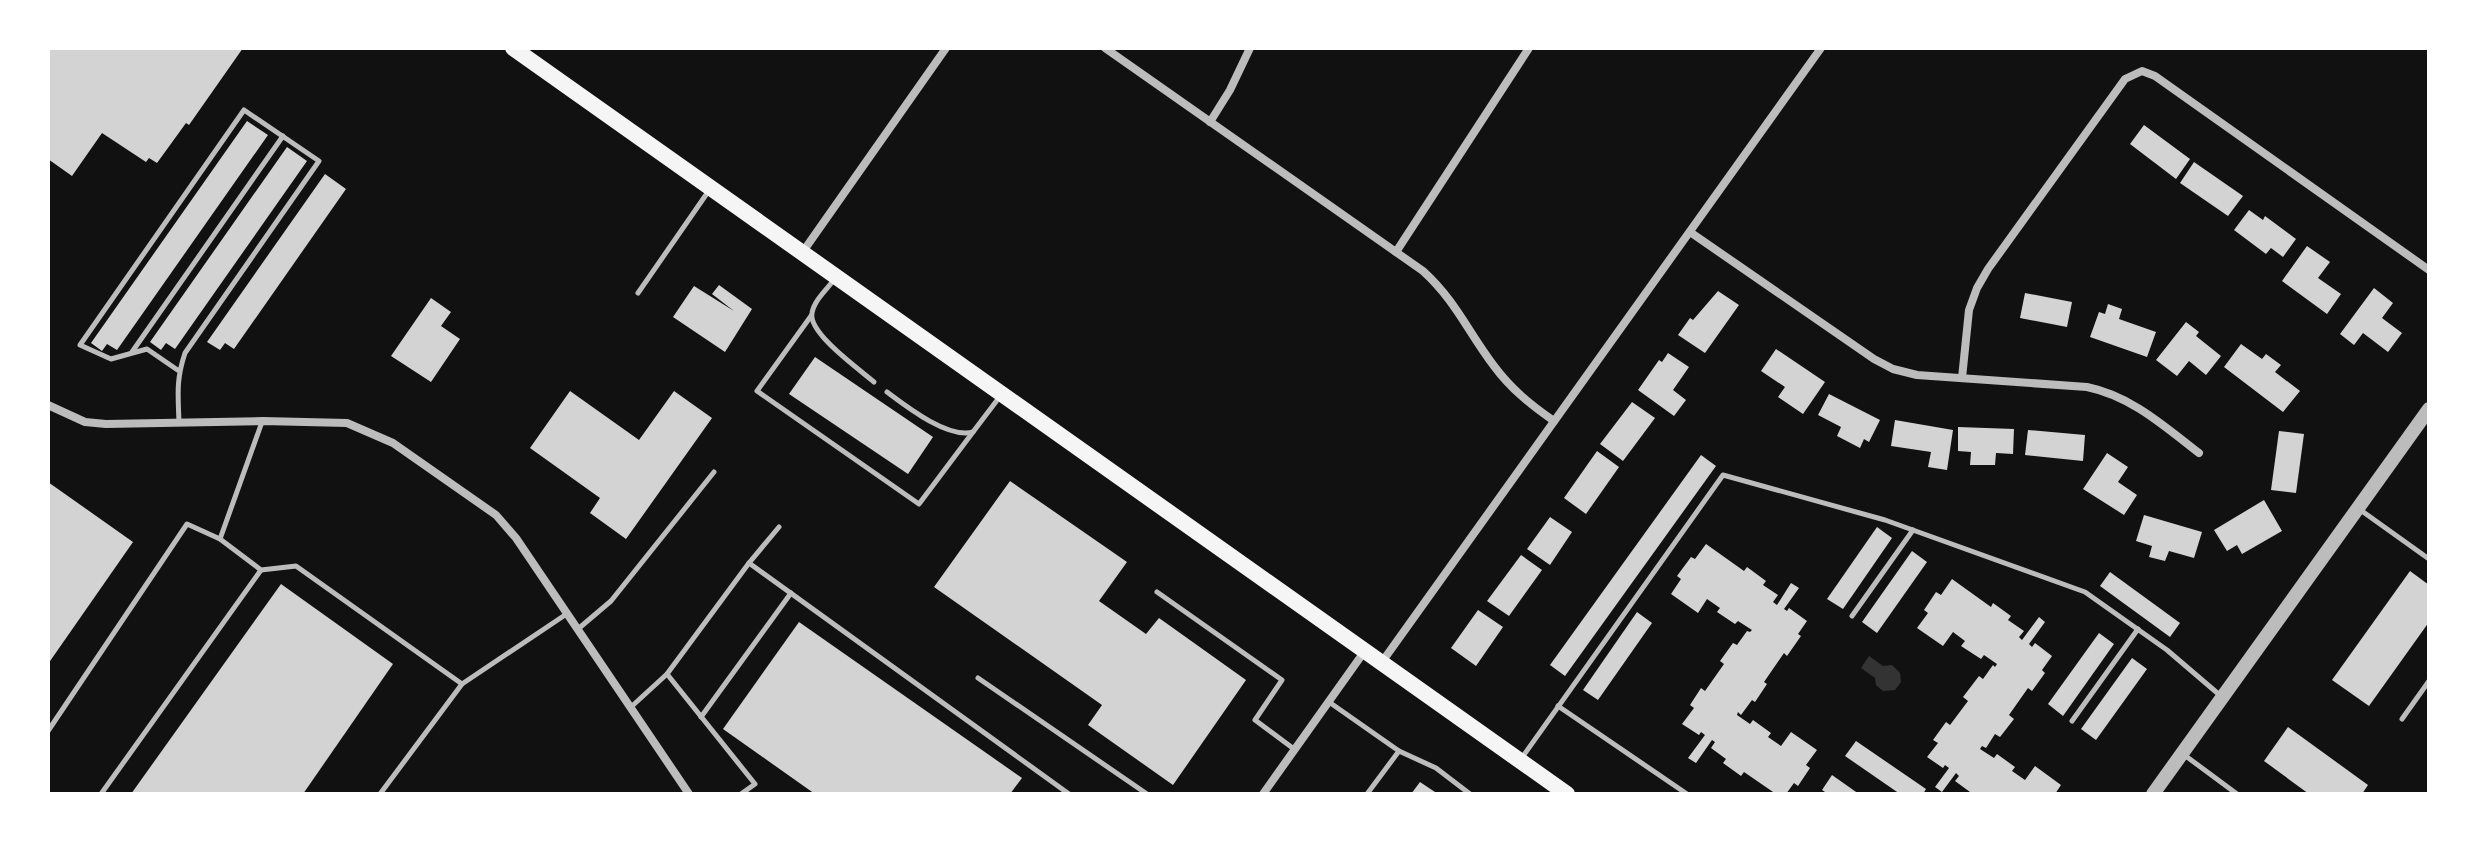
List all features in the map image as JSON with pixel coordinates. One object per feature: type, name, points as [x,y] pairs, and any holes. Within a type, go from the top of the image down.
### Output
[{"type":"main road","points":[[513,48],[1567,794]]},
{"type":"street","points":[[802,253],[946,48]]},
{"type":"street","points":[[1105,48],[1396,252],[1442,289],[1494,366],[1521,398],[1554,421]]},
{"type":"street","points":[[1210,122],[1250,48]]},
{"type":"street","points":[[1396,252],[1529,48]]},
{"type":"street","points":[[1381,663],[1821,48]]},
{"type":"street","points":[[1962,378],[1969,310],[1988,269],[2125,79],[2142,71],[2155,76],[2429,270]]},
{"type":"street","points":[[1690,232],[1884,364],[1917,375],[2087,387],[2105,391],[2126,399],[2199,453]]},
{"type":"street","points":[[48,405],[59,412],[95,423],[347,423],[393,443],[496,515],[568,613],[689,794]]},
{"type":"street","points":[[2153,794],[2429,409]]},
{"type":"street","points":[[1263,794],[1364,652]]},
{"type":"lane","points":[[179,371],[147,349],[111,359],[80,345],[244,110],[319,161],[185,353],[177,378],[179,422]]},
{"type":"lane","points":[[131,354],[283,136]]},
{"type":"lane","points":[[638,293],[711,188]]},
{"type":"lane","points":[[836,277],[757,391],[919,504],[1002,394]]},
{"type":"lane","points":[[811,316],[813,325],[834,348],[874,382]]},
{"type":"lane","points":[[887,392],[917,413],[956,433],[973,432]]},
{"type":"lane","points":[[220,539],[263,421]]},
{"type":"lane","points":[[578,629],[611,601],[714,472]]},
{"type":"lane","points":[[1520,760],[1723,475],[1850,509],[2085,592],[2167,650],[2222,697]]},
{"type":"lane","points":[[2358,509],[2429,559]]},
{"type":"lane","points":[[48,731],[187,524],[220,539],[261,570],[296,566],[462,684]]},
{"type":"lane","points":[[631,707],[667,674],[779,527]]},
{"type":"lane","points":[[1852,616],[1913,530]]},
{"type":"lane","points":[[749,563],[1069,794]]},
{"type":"lane","points":[[101,794],[261,570]]},
{"type":"lane","points":[[1157,592],[1282,680],[1255,720],[1294,750]]},
{"type":"lane","points":[[701,717],[791,593]]},
{"type":"lane","points":[[380,794],[462,684],[568,613]]},
{"type":"lane","points":[[2072,721],[2138,629]]},
{"type":"lane","points":[[667,674],[755,784],[741,794]]},
{"type":"lane","points":[[978,678],[1147,794]]},
{"type":"lane","points":[[2402,719],[2429,681]]},
{"type":"lane","points":[[1329,702],[1399,751],[1436,768],[1470,794]]},
{"type":"lane","points":[[1558,706],[1687,794]]},
{"type":"lane","points":[[1367,794],[1399,751]]},
{"type":"lane","points":[[2182,753],[2237,794]]},
{"type":"shaded area","points":[[1869,656],[1883,666],[1892,665],[1900,673],[1901,682],[1895,690],[1883,691],[1876,685],[1875,678],[1861,668]]},
{"type":"building","points":[[48,48],[243,48],[189,125],[186,123],[157,163],[149,158],[146,162],[102,133],[72,176],[48,159]]},
{"type":"building","points":[[247,121],[268,135],[117,350],[107,344],[102,351],[91,343]]},
{"type":"building","points":[[2144,125],[2190,159],[2176,179],[2130,144]]},
{"type":"building","points":[[287,147],[307,161],[175,349],[166,343],[161,350],[150,342]]},
{"type":"building","points":[[2194,162],[2243,196],[2228,216],[2180,183]]},
{"type":"building","points":[[325,174],[346,189],[234,349],[225,343],[220,350],[207,342]]},
{"type":"building","points":[[2249,210],[2263,220],[2265,216],[2296,239],[2283,257],[2271,248],[2266,254],[2234,230]]},
{"type":"building","points":[[2307,246],[2330,262],[2318,278],[2341,294],[2327,314],[2282,281]]},
{"type":"building","points":[[719,285],[752,309],[725,352],[673,317],[694,286],[734,311],[712,294]]},
{"type":"building","points":[[2374,288],[2393,303],[2382,318],[2402,333],[2388,352],[2363,333],[2354,345],[2340,334]]},
{"type":"building","points":[[1718,291],[1739,305],[1705,353],[1678,335],[1690,318],[1693,320]]},
{"type":"building","points":[[2025,293],[2072,302],[2067,327],[2020,318]]},
{"type":"building","points":[[431,298],[451,312],[441,326],[460,339],[431,382],[391,356]]},
{"type":"building","points":[[2108,304],[2122,309],[2119,319],[2156,332],[2147,357],[2090,337],[2099,312],[2105,314]]},
{"type":"building","points":[[2186,322],[2199,332],[2196,336],[2221,356],[2206,375],[2189,361],[2177,376],[2156,360]]},
{"type":"building","points":[[2241,344],[2262,359],[2266,354],[2281,365],[2275,372],[2300,391],[2283,412],[2224,367]]},
{"type":"building","points":[[1776,349],[1825,382],[1803,414],[1778,397],[1785,387],[1761,371]]},
{"type":"building","points":[[1668,353],[1689,367],[1673,390],[1686,400],[1674,416],[1638,390],[1659,360],[1662,362]]},
{"type":"building","points":[[815,357],[933,437],[908,474],[789,394]]},
{"type":"building","points":[[570,391],[639,440],[674,391],[712,418],[626,539],[590,513],[600,498],[530,448]]},
{"type":"building","points":[[1829,394],[1880,420],[1869,442],[1864,439],[1860,448],[1837,436],[1841,427],[1818,415]]},
{"type":"building","points":[[1632,402],[1655,418],[1623,461],[1600,444]]},
{"type":"building","points":[[1895,420],[1953,430],[1947,470],[1928,467],[1931,452],[1891,446]]},
{"type":"building","points":[[1958,427],[2014,429],[2013,454],[1996,453],[1995,465],[1970,465],[1971,452],[1958,451]]},
{"type":"building","points":[[2028,430],[2085,435],[2083,461],[2025,455]]},
{"type":"building","points":[[2279,431],[2304,434],[2296,493],[2271,490]]},
{"type":"building","points":[[1597,451],[1619,467],[1586,514],[1564,498]]},
{"type":"building","points":[[2107,453],[2128,467],[2118,482],[2137,495],[2124,515],[2083,489]]},
{"type":"building","points":[[1701,455],[1716,466],[1565,676],[1550,665]]},
{"type":"building","points":[[1010,481],[1127,562],[1099,601],[1146,634],[1159,618],[1246,680],[1173,785],[1088,725],[1102,705],[934,587]]},
{"type":"building","points":[[48,482],[133,542],[48,664]]},
{"type":"building","points":[[2264,500],[2282,531],[2242,554],[2237,545],[2227,551],[2214,530]]},
{"type":"building","points":[[2144,515],[2202,532],[2194,558],[2169,551],[2165,561],[2149,557],[2152,546],[2136,541]]},
{"type":"building","points":[[1550,517],[1572,532],[1550,565],[1527,549]]},
{"type":"building","points":[[1877,527],[1892,538],[1843,609],[1827,599]]},
{"type":"building","points":[[1706,544],[1744,571],[1747,567],[1766,581],[1763,585],[1778,595],[1773,602],[1777,605],[1791,583],[1799,588],[1784,609],[1787,611],[1789,608],[1807,621],[1798,634],[1801,636],[1787,656],[1784,653],[1764,682],[1767,684],[1755,702],[1752,700],[1741,715],[1738,712],[1737,715],[1750,724],[1753,720],[1771,733],[1768,737],[1781,746],[1791,732],[1817,750],[1806,765],[1810,768],[1798,786],[1794,783],[1786,794],[1776,794],[1744,772],[1741,776],[1723,763],[1726,759],[1711,748],[1715,742],[1712,740],[1696,763],[1688,758],[1705,735],[1701,732],[1699,735],[1682,724],[1694,708],[1690,705],[1701,688],[1705,691],[1724,664],[1720,661],[1733,643],[1737,645],[1747,631],[1752,630],[1738,621],[1735,624],[1717,612],[1720,608],[1707,599],[1698,613],[1671,594],[1681,579],[1677,576]]},
{"type":"building","points":[[1912,551],[1927,562],[1877,633],[1862,622]]},
{"type":"building","points":[[1521,555],[1542,570],[1509,616],[1487,601]]},
{"type":"building","points":[[2410,571],[2429,585],[2429,622],[2369,706],[2332,680]]},
{"type":"building","points":[[2110,572],[2180,623],[2170,637],[2100,586]]},
{"type":"building","points":[[1952,579],[1991,607],[1993,603],[2011,616],[2008,620],[2024,631],[2019,637],[2022,640],[2039,617],[2045,622],[2029,644],[2032,647],[2035,643],[2052,656],[2042,670],[2045,673],[2032,691],[2028,688],[2009,715],[2014,719],[2000,737],[1995,734],[1986,748],[1982,746],[1980,749],[1994,758],[1997,754],[2015,767],[2012,771],[2025,780],[2035,766],[2061,785],[2055,794],[1969,794],[1955,781],[1959,776],[1956,773],[1942,792],[1935,787],[1949,768],[1945,765],[1943,768],[1927,757],[1938,743],[1933,740],[1946,722],[1950,725],[1968,701],[1963,697],[1979,676],[1983,679],[1997,664],[1984,655],[1981,659],[1961,646],[1965,641],[1953,632],[1943,646],[1917,628],[1928,613],[1924,610],[1936,592],[1941,595]]},
{"type":"building","points":[[281,584],[393,664],[303,794],[131,794]]},
{"type":"building","points":[[1478,610],[1503,627],[1476,666],[1451,648]]},
{"type":"building","points":[[1637,612],[1652,623],[1598,700],[1583,690]]},
{"type":"building","points":[[799,622],[1022,778],[1010,794],[815,794],[723,729]]},
{"type":"building","points":[[2099,633],[2114,644],[2063,716],[2048,704]]},
{"type":"building","points":[[2132,658],[2147,669],[2096,740],[2081,729]]},
{"type":"building","points":[[2288,727],[2368,785],[2362,794],[2309,794],[2264,761]]},
{"type":"building","points":[[1856,741],[1926,789],[1923,794],[1900,794],[1845,756]]},
{"type":"building","points":[[1832,775],[1859,794],[1828,794],[1822,790]]},
{"type":"building","points":[[1420,782],[1438,794],[1411,794]]}]
